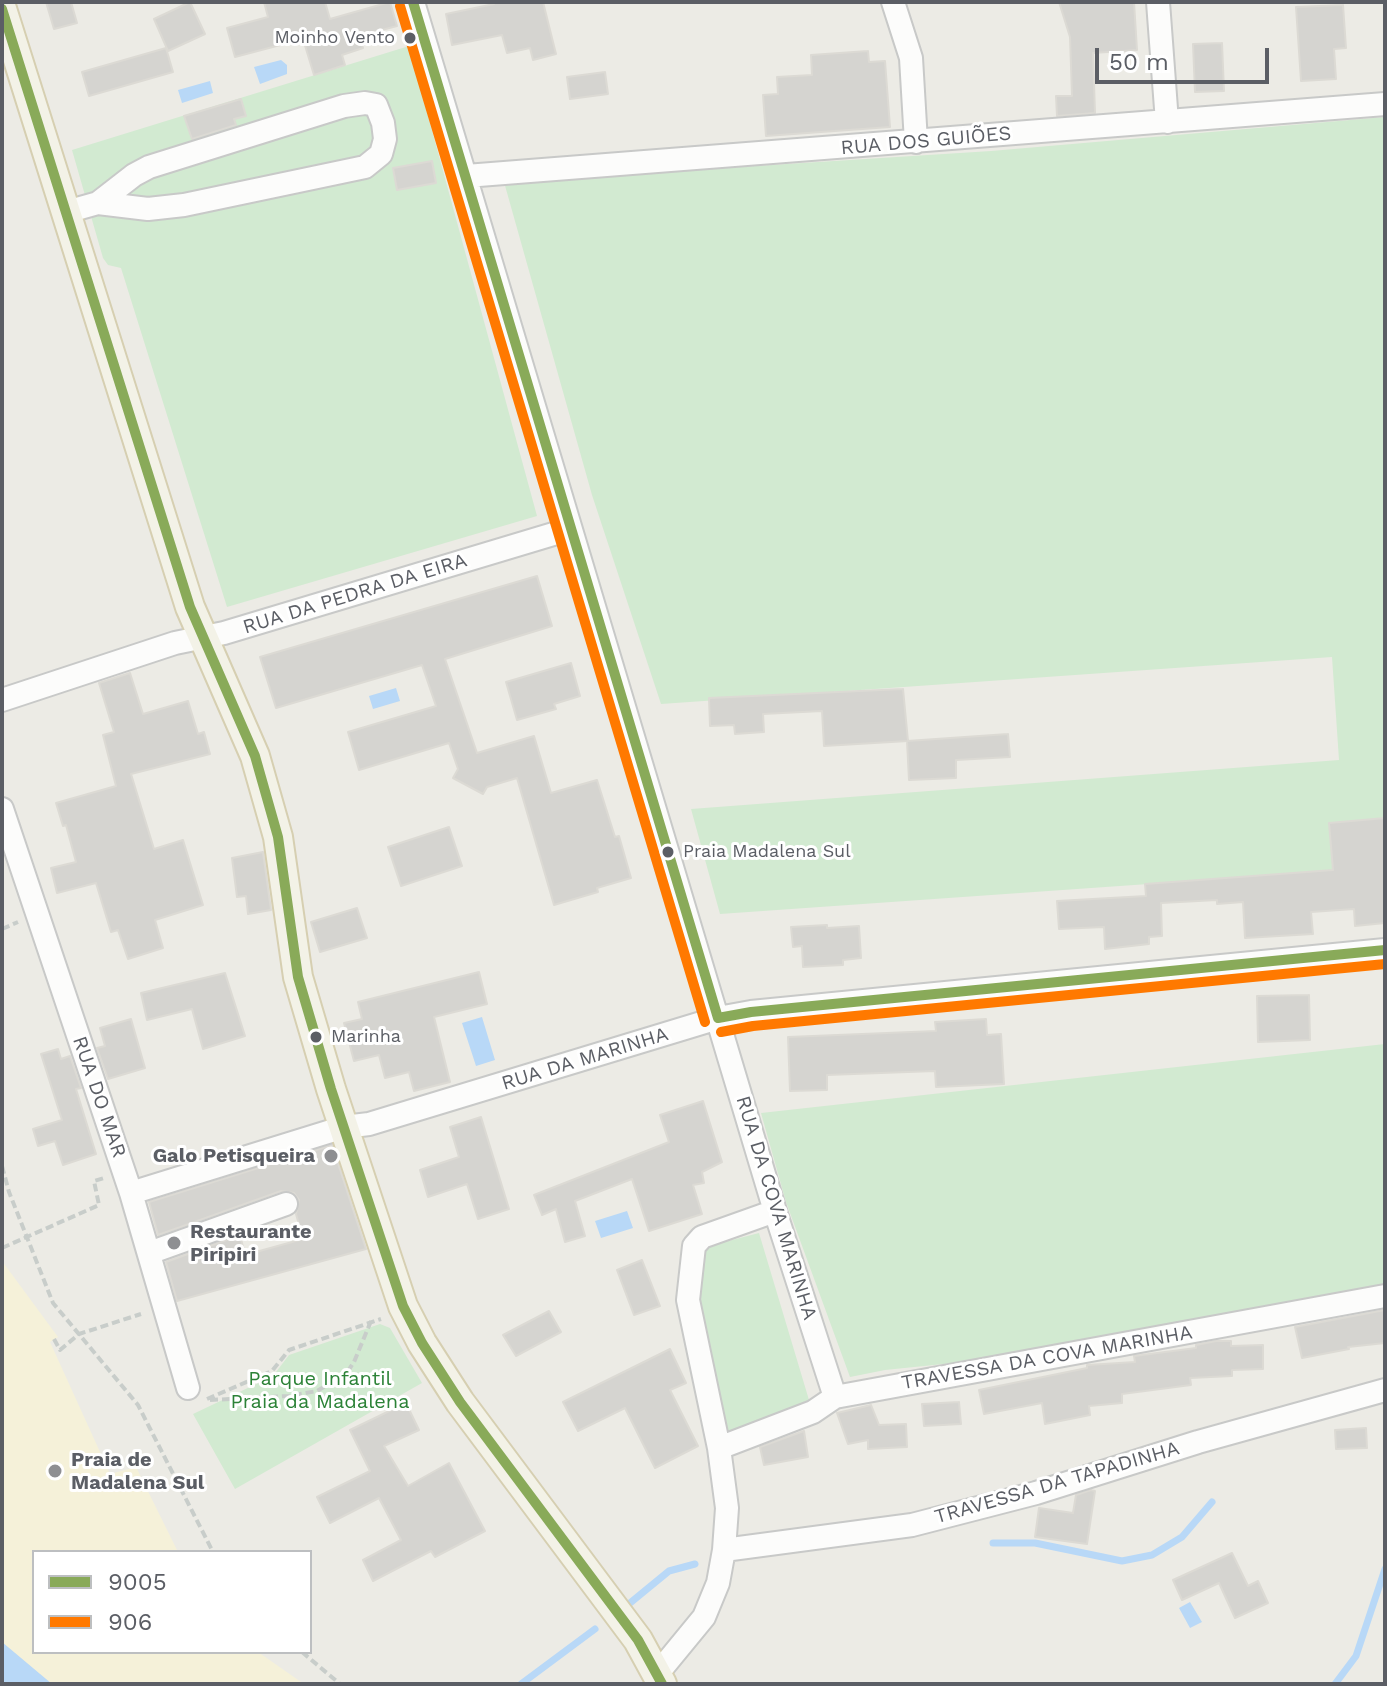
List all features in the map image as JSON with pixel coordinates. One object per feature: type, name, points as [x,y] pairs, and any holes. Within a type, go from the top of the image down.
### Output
[{"type":"main road","points":[[2,9],[202,638],[255,756],[278,837],[298,977],[399,1295],[422,1343],[460,1402],[638,1640],[660,1678]]},
{"type":"street","name":"RUA DA COVA MARINHA","points":[[413,2],[775,1211],[835,1397]]},
{"type":"street","points":[[893,2],[911,58],[916,142]]},
{"type":"street","points":[[1158,2],[1167,122]]},
{"type":"street","name":"RUA DOS GUIÕES","points":[[466,176],[1385,104]]},
{"type":"street","points":[[66,212],[98,203],[149,167],[344,106],[376,105],[383,123],[385,139],[381,154],[365,167],[184,205],[148,209],[98,203]]},
{"type":"street","name":"RUA DA PEDRA DA EIRA","points":[[2,700],[175,643],[202,638],[570,529]]},
{"type":"street","name":"RUA DO MAR","points":[[2,809],[131,1193],[188,1388]]},
{"type":"street","name":"RUA DA MARINHA","points":[[131,1193],[718,1018],[751,1012],[1385,950]]},
{"type":"street","points":[[149,1253],[286,1204]]},
{"type":"street","points":[[660,1678],[704,1617],[718,1583],[724,1550],[727,1508],[719,1448],[688,1300],[694,1246],[702,1237],[775,1211]]},
{"type":"street","name":"TRAVESSA DA COVA MARINHA","points":[[719,1448],[813,1412],[835,1397],[1385,1296]]},
{"type":"street","name":"TRAVESSA DA TAPADINHA","points":[[724,1550],[912,1525],[1036,1493],[1198,1442],[1385,1390]]},
{"type":"path","points":[[2,929],[24,919]]},
{"type":"path","points":[[2,1166],[9,1192],[53,1303],[138,1405],[212,1550]]},
{"type":"path","points":[[2,1248],[99,1205],[98,1199]]},
{"type":"path","points":[[54,1339],[60,1350],[79,1334],[141,1314]]},
{"type":"path","points":[[188,1388],[205,1400],[289,1396],[317,1391],[346,1374],[371,1320]]},
{"type":"path","points":[[304,1654],[340,1684]]},
{"type":"green space","points":[[409,46],[537,516],[227,607],[121,268],[108,265],[103,258],[72,150]]},
{"type":"green space","points":[[1385,117],[1385,818],[1334,871],[720,914],[691,809],[1339,760],[1332,657],[661,704],[592,495],[504,182],[991,151]]},
{"type":"green space","points":[[1385,1044],[1385,1292],[1041,1354],[885,1370],[850,1377],[786,1202],[761,1113]]},
{"type":"green space","points":[[759,1233],[809,1400],[727,1433],[694,1294],[705,1247]]},
{"type":"green space","name":"Parque Infantil Praia da Madalena","points":[[380,1324],[390,1328],[422,1383],[235,1489],[193,1414],[273,1376],[289,1355]]},
{"type":"sand","name":"Praia de Madalena Sul","points":[[2,1261],[58,1337],[50,1342],[110,1474],[136,1467],[177,1550],[32,1550],[32,1654],[261,1654],[304,1684],[2,1684]]},
{"type":"water","points":[[281,60],[287,65],[287,74],[260,84],[254,67]]},
{"type":"water","points":[[210,81],[213,93],[182,103],[178,90]]},
{"type":"water","points":[[396,688],[400,701],[373,709],[369,696]]},
{"type":"water","points":[[482,1017],[495,1060],[476,1066],[462,1023]]},
{"type":"water","points":[[627,1211],[633,1228],[601,1238],[595,1221]]},
{"type":"water","points":[[1190,1602],[1202,1622],[1190,1628],[1179,1608]]},
{"type":"water","points":[[2,1642],[52,1684],[2,1684]]},
{"type":"building","points":[[46,2],[71,2],[77,23],[54,29]]},
{"type":"building","points":[[190,2],[205,34],[168,51],[154,19]]},
{"type":"building","points":[[264,2],[325,2],[330,19],[390,2],[397,26],[359,36],[363,48],[342,55],[345,65],[314,75],[303,39],[235,57],[227,28],[268,17]]},
{"type":"building","points":[[494,2],[543,2],[556,54],[533,60],[530,48],[507,53],[502,35],[452,45],[446,14]]},
{"type":"building","points":[[1059,2],[1134,2],[1137,50],[1093,53],[1095,113],[1057,116],[1056,96],[1072,96],[1070,37]]},
{"type":"building","points":[[1343,5],[1346,48],[1334,49],[1336,79],[1301,81],[1296,7]]},
{"type":"building","points":[[1222,43],[1224,91],[1195,92],[1193,44]]},
{"type":"building","points":[[166,48],[173,72],[89,96],[82,72]]},
{"type":"building","points":[[868,51],[869,62],[885,61],[890,127],[766,136],[763,95],[778,94],[777,77],[812,75],[811,55]]},
{"type":"building","points":[[605,72],[608,94],[570,99],[567,77]]},
{"type":"building","points":[[241,99],[246,116],[234,119],[236,125],[192,139],[184,116]]},
{"type":"building","points":[[432,161],[436,183],[397,190],[393,168]]},
{"type":"building","points":[[537,576],[552,626],[445,659],[477,753],[534,736],[551,793],[597,780],[615,837],[619,836],[631,878],[554,905],[517,778],[487,787],[483,794],[453,778],[458,769],[449,743],[359,770],[348,732],[436,706],[422,665],[276,708],[260,657]]},
{"type":"building","points":[[571,663],[580,696],[554,704],[556,709],[517,720],[506,682]]},
{"type":"building","points":[[130,673],[143,714],[188,701],[198,734],[204,732],[210,754],[131,774],[154,849],[183,840],[203,905],[155,920],[163,948],[128,959],[118,930],[111,932],[96,883],[57,893],[51,868],[76,862],[66,825],[63,826],[56,803],[116,786],[103,735],[114,732],[99,683]]},
{"type":"building","points":[[903,689],[908,741],[824,746],[822,711],[763,714],[764,732],[735,734],[734,725],[710,726],[709,698]]},
{"type":"building","points":[[1008,734],[1010,757],[956,760],[956,778],[909,780],[907,741]]},
{"type":"building","points":[[1385,818],[1385,923],[1355,926],[1354,909],[1311,912],[1313,934],[1245,938],[1243,902],[1217,904],[1217,900],[1161,903],[1162,936],[1149,937],[1149,944],[1105,949],[1104,927],[1059,929],[1057,901],[1146,896],[1145,884],[1333,870],[1329,823]]},
{"type":"building","points":[[449,827],[462,866],[401,886],[388,847]]},
{"type":"building","points":[[263,852],[271,910],[248,914],[246,896],[237,897],[232,858]]},
{"type":"building","points":[[357,908],[367,938],[320,952],[311,922]]},
{"type":"building","points":[[827,925],[827,928],[859,926],[861,958],[843,960],[843,965],[803,967],[802,946],[793,947],[791,927]]},
{"type":"building","points":[[479,972],[487,1004],[434,1017],[450,1082],[414,1091],[409,1072],[385,1078],[379,1055],[354,1061],[344,1023],[362,1019],[358,1002]]},
{"type":"building","points":[[225,973],[245,1036],[203,1049],[192,1009],[147,1020],[141,993]]},
{"type":"building","points":[[1309,995],[1310,1040],[1258,1042],[1257,996]]},
{"type":"building","points":[[131,1019],[145,1068],[108,1079],[97,1048],[105,1046],[100,1028]]},
{"type":"building","points":[[986,1019],[987,1035],[1001,1034],[1004,1084],[936,1087],[935,1071],[827,1075],[827,1090],[790,1091],[788,1037],[936,1031],[935,1022]]},
{"type":"building","points":[[58,1049],[61,1059],[70,1056],[81,1088],[76,1089],[96,1154],[63,1165],[55,1141],[38,1146],[33,1129],[62,1120],[41,1054]]},
{"type":"building","points":[[703,1101],[722,1162],[702,1172],[704,1183],[693,1185],[702,1214],[649,1231],[632,1179],[575,1201],[585,1236],[565,1242],[556,1209],[542,1215],[534,1195],[669,1142],[660,1115]]},
{"type":"building","points":[[481,1117],[509,1209],[478,1219],[467,1184],[428,1197],[420,1170],[459,1157],[450,1127]]},
{"type":"building","points":[[332,1145],[366,1249],[177,1301],[166,1262],[240,1235],[245,1255],[303,1239],[296,1214],[299,1200],[294,1193],[281,1191],[158,1235],[149,1202]]},
{"type":"building","points":[[642,1260],[660,1306],[634,1315],[617,1270]]},
{"type":"building","points":[[1385,1310],[1385,1343],[1348,1347],[1302,1358],[1295,1327]]},
{"type":"building","points":[[549,1311],[561,1332],[516,1356],[503,1335]]},
{"type":"building","points":[[1231,1341],[1231,1346],[1263,1345],[1263,1369],[1232,1370],[1232,1376],[1190,1378],[1191,1385],[1122,1394],[1122,1403],[1089,1406],[1090,1415],[1045,1424],[1042,1403],[984,1414],[979,1390],[1087,1368],[1087,1365],[1135,1362],[1134,1356],[1196,1348],[1196,1345]]},
{"type":"building","points":[[670,1349],[686,1383],[670,1390],[698,1446],[655,1468],[625,1408],[578,1431],[563,1402]]},
{"type":"building","points":[[959,1402],[961,1424],[924,1426],[922,1404]]},
{"type":"building","points":[[406,1403],[419,1430],[384,1446],[408,1486],[449,1463],[485,1531],[435,1557],[431,1551],[373,1581],[363,1560],[401,1540],[379,1498],[330,1523],[317,1497],[370,1471],[350,1430]]},
{"type":"building","points":[[871,1405],[879,1425],[906,1424],[907,1447],[868,1449],[868,1440],[848,1444],[837,1413]]},
{"type":"building","points":[[1366,1428],[1367,1448],[1336,1449],[1335,1430]]},
{"type":"building","points":[[804,1431],[808,1457],[764,1465],[760,1447]]},
{"type":"building","points":[[1095,1491],[1087,1544],[1035,1537],[1039,1508],[1073,1513],[1076,1495]]},
{"type":"building","points":[[1232,1553],[1248,1586],[1258,1581],[1268,1603],[1235,1618],[1219,1583],[1182,1600],[1173,1580]]},
{"type":"waterway","points":[[993,1543],[1035,1543],[1122,1561],[1152,1555],[1182,1537],[1212,1502]]},
{"type":"waterway","points":[[630,1603],[669,1571],[695,1564]]},
{"type":"waterway","points":[[1335,1684],[1356,1656],[1385,1569]]},
{"type":"waterway","points":[[521,1684],[595,1629]]},
{"type":"transit line","name":"9005","points":[[413,2],[718,1018]]},
{"type":"transit line","name":"906","points":[[400,6],[705,1022]]},
{"type":"transit line","name":"9005","points":[[2,9],[190,607],[255,756],[278,837],[298,977],[331,1089],[403,1306],[422,1343],[460,1402],[638,1640],[662,1684]]},
{"type":"transit line","name":"9005","points":[[718,1018],[751,1012],[1385,950]]},
{"type":"transit line","name":"906","points":[[721,1032],[753,1026],[1385,964]]},
{"type":"place","name":"Moinho Vento","points":[[410,38]]},
{"type":"place","name":"Praia Madalena Sul","points":[[668,852]]},
{"type":"place","name":"Marinha","points":[[316,1037]]},
{"type":"place","name":"Galo Petisqueira","points":[[331,1156]]},
{"type":"place","name":"Restaurante Piripiri","points":[[174,1243]]},
{"type":"place","name":"Praia de Madalena Sul","points":[[55,1471]]}]
